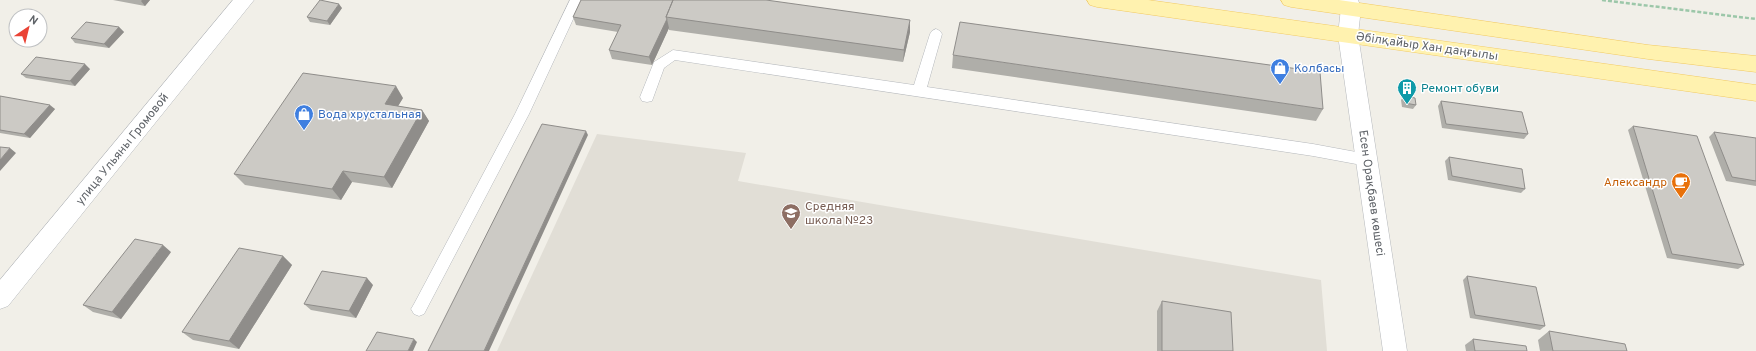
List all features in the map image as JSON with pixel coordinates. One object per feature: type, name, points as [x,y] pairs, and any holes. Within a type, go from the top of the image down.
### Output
[{"type":"main road","name":"Әбілқайыр Хан даңғылы","points":[[1097,0],[1652,80],[1756,93]]},
{"type":"main road","points":[[1291,0],[1349,4],[1648,52],[1756,64]]},
{"type":"street","name":"улица Ульяны Громовой","points":[[0,298],[244,0]]},
{"type":"street","name":"Есен Орақбаев көшесі","points":[[1349,4],[1348,35],[1395,351]]},
{"type":"lane","points":[[419,309],[522,114],[576,0]]},
{"type":"lane","points":[[919,91],[936,34]]},
{"type":"lane","points":[[647,97],[659,65],[674,55],[1313,150],[1367,160]]},
{"type":"path","points":[[1602,0],[1756,18]]},
{"type":"shaded area","name":"Средняя школа №23","points":[[597,134],[746,153],[738,181],[1321,280],[1327,351],[497,351]]},
{"type":"building","points":[[320,0],[339,4],[327,21],[307,17]]},
{"type":"building","points":[[581,0],[673,0],[666,17],[667,19],[649,57],[609,50],[621,25],[573,17]]},
{"type":"building","points":[[673,0],[766,0],[910,20],[904,50],[666,17]]},
{"type":"building","points":[[86,22],[119,27],[104,44],[71,38]]},
{"type":"building","points":[[960,22],[1320,72],[1323,109],[953,55]]},
{"type":"building","points":[[36,57],[85,64],[70,81],[21,74]]},
{"type":"building","points":[[303,73],[396,86],[385,104],[422,110],[384,177],[343,171],[332,189],[234,174]]},
{"type":"building","points":[[0,96],[50,105],[24,134],[0,130]]},
{"type":"building","points":[[1404,96],[1415,98],[1416,105],[1405,103]]},
{"type":"building","points":[[1441,101],[1522,112],[1528,134],[1446,124]]},
{"type":"building","points":[[542,124],[586,131],[484,351],[428,351]]},
{"type":"building","name":"Александр","points":[[1633,126],[1697,136],[1744,265],[1672,254]]},
{"type":"building","points":[[1714,132],[1756,138],[1756,181],[1732,177]]},
{"type":"building","points":[[0,147],[10,148],[0,160]]},
{"type":"building","points":[[1449,157],[1522,169],[1525,189],[1452,176]]},
{"type":"building","points":[[135,239],[163,245],[112,312],[83,305]]},
{"type":"building","points":[[239,248],[283,256],[229,341],[182,332]]},
{"type":"building","points":[[322,271],[367,278],[349,311],[304,304]]},
{"type":"building","points":[[1467,276],[1536,287],[1545,326],[1475,315]]},
{"type":"building","points":[[1162,301],[1231,312],[1233,351],[1162,351]]},
{"type":"building","points":[[1549,331],[1625,344],[1627,351],[1553,351]]},
{"type":"building","points":[[377,332],[414,339],[408,351],[366,351]]},
{"type":"building","points":[[1473,339],[1526,346],[1527,351],[1475,351]]},
{"type":"place","name":"Колбасы","points":[[1280,85]]},
{"type":"place","name":"Ремонт обуви","points":[[1407,105]]},
{"type":"place","name":"Вода хрустальная","points":[[304,131]]},
{"type":"place","name":"Александр","points":[[1681,199]]},
{"type":"place","name":"Средняя школа №23","points":[[791,230]]}]
